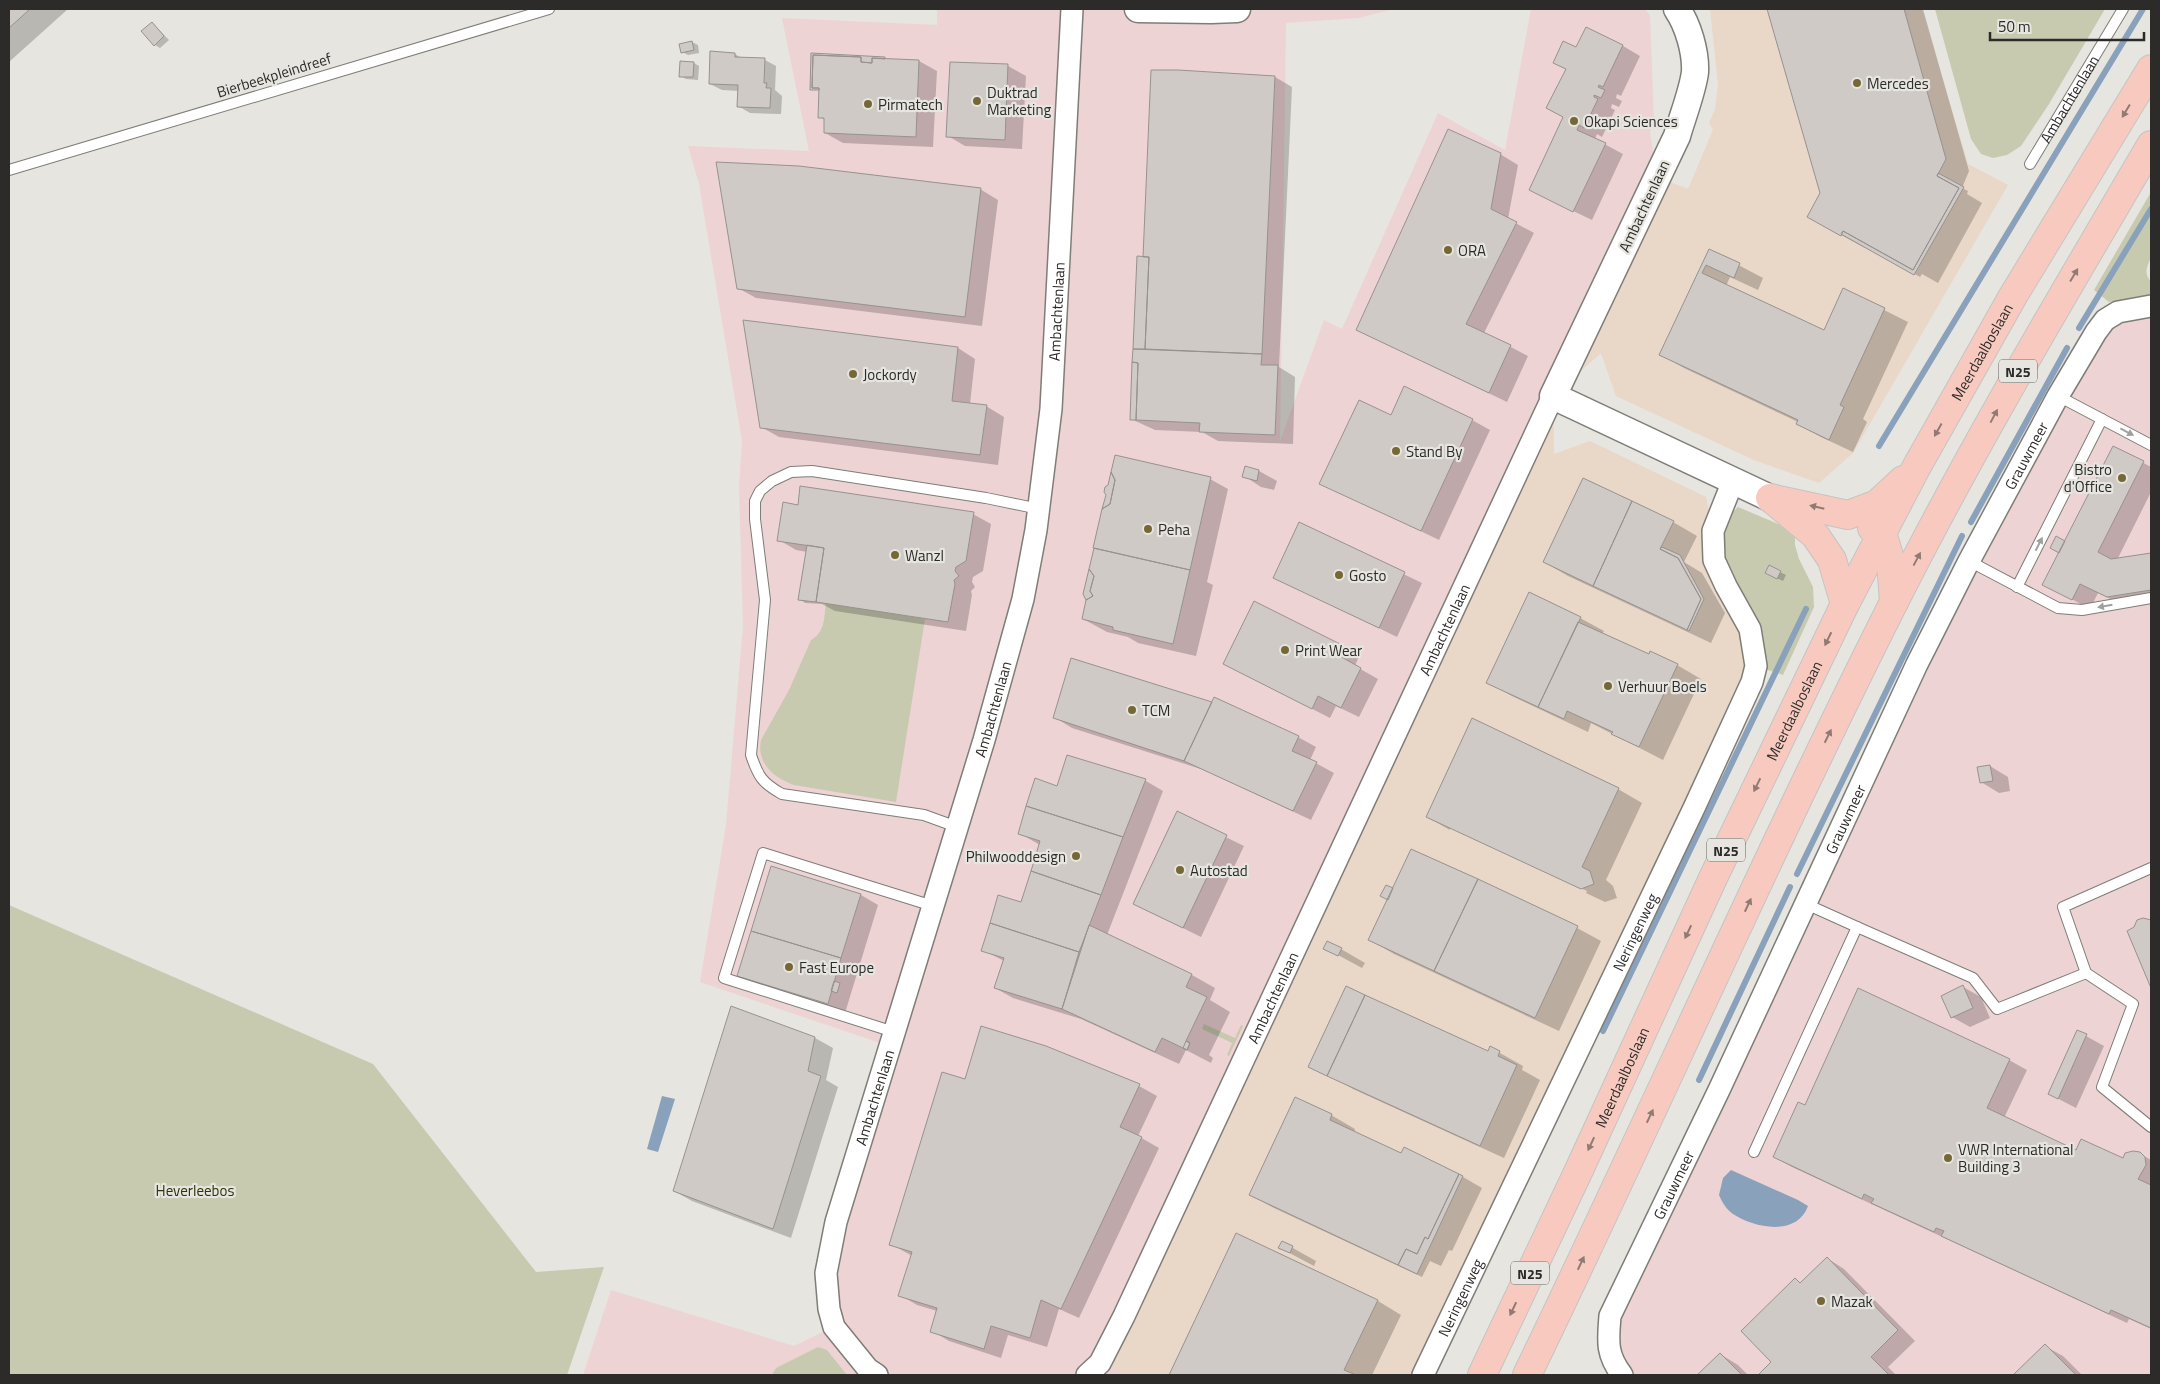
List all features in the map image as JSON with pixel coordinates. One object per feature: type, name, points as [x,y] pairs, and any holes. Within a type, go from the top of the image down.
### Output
[{"type":"highway","name":"Meerdaalboslaan","points":[[1486,1374],[1713,878],[1845,604],[1917,466],[2014,296],[2151,69]]},
{"type":"highway","name":"N25","points":[[1528,1375],[1807,780],[1894,602],[2022,363],[2151,145]]},
{"type":"highway","points":[[1848,515],[1877,504],[1917,466]]},
{"type":"highway","points":[[1770,498],[1848,515],[1882,533],[1891,562],[1894,602]]},
{"type":"highway","points":[[1770,498],[1815,535],[1832,560],[1845,604]]},
{"type":"street","name":"Ambachtenlaan","points":[[877,1375],[868,1369],[834,1327],[829,1309],[826,1273],[836,1222],[984,740],[1022,599],[1039,509],[1051,408],[1072,9]]},
{"type":"street","points":[[1138,9],[1237,9]]},
{"type":"street","name":"Ambachtenlaan","points":[[1087,1375],[1100,1363],[1124,1316],[1682,120],[1694,72],[1691,44],[1677,9]]},
{"type":"street","name":"Grauwmeer","points":[[1622,1375],[1616,1368],[1607,1344],[1610,1316],[1719,1090],[1917,664],[1969,561],[2079,358],[2105,320],[2118,312],[2151,306]]},
{"type":"street","points":[[1553,396],[1770,498]]},
{"type":"street","name":"Neringenweg","points":[[1423,1375],[1683,832],[1752,682],[1756,666],[1750,629],[1714,560],[1713,531],[1733,481]]},
{"type":"lane","name":"Bierbeekpleindreef","points":[[9,170],[549,9]]},
{"type":"lane","name":"Ambachtenlaan","points":[[2030,164],[2123,9]]},
{"type":"lane","points":[[2058,396],[2151,445]]},
{"type":"lane","points":[[2016,588],[2102,419]]},
{"type":"lane","points":[[957,827],[924,815],[782,794],[768,787],[757,775],[751,755],[765,600],[755,519],[755,501],[760,491],[772,481],[791,472],[812,471],[986,498],[1039,509]]},
{"type":"lane","points":[[1969,561],[2016,588],[2058,608],[2082,610],[2151,598]]},
{"type":"lane","points":[[894,1032],[724,978],[763,853],[933,906]]},
{"type":"lane","points":[[2151,868],[2063,906],[2086,973],[2133,1004],[2102,1087],[2151,1127]]},
{"type":"lane","points":[[1806,904],[1973,978],[1997,1009],[2086,973]]},
{"type":"lane","points":[[1754,1152],[1857,927]]},
{"type":"shaded area","points":[[937,9],[1394,9],[1358,18],[1286,23],[1280,441],[1324,320],[1342,329],[1438,113],[1505,150],[1531,9],[1645,9],[1650,15],[1654,123],[1650,132],[1657,177],[1100,1363],[1128,1375],[583,1375],[611,1290],[794,1346],[833,1327],[826,1273],[889,1046],[700,982],[726,825],[743,626],[739,487],[742,441],[699,184],[688,146],[809,151],[782,18],[937,25]]},
{"type":"shaded area","points":[[1710,9],[1922,9],[1968,164],[2008,185],[1853,453],[1819,483],[1754,460],[1616,396],[1601,353],[1553,396],[1657,177],[1688,189],[1713,130],[1709,123],[1715,109],[1718,84]]},
{"type":"shaded area","points":[[2151,313],[2151,1375],[1622,1375],[1610,1316],[1925,665],[2099,338],[2125,317]]},
{"type":"shaded area","points":[[1553,396],[1554,454],[1590,441],[1706,497],[1713,531],[1714,560],[1750,629],[1756,666],[1752,682],[1694,808],[1423,1375],[1128,1375],[1100,1363],[1124,1316]]},
{"type":"green space","points":[[1935,9],[2105,9],[2049,104],[2021,146],[2007,155],[1993,158],[1981,154],[1971,139]]},
{"type":"green space","points":[[2151,192],[2151,258],[2146,270],[2151,282],[2151,295],[2109,302],[2094,290]]},
{"type":"green space","points":[[1738,507],[1795,531],[1795,545],[1799,559],[1813,587],[1814,607],[1783,675],[1756,666],[1713,531]]},
{"type":"green space","points":[[826,603],[925,619],[896,802],[794,785],[773,774],[761,756],[761,740],[789,690],[811,640],[816,637],[821,629]]},
{"type":"green space","name":"Heverleebos","points":[[9,905],[373,1064],[536,1272],[604,1267],[567,1375],[9,1375]]},
{"type":"green space","points":[[1204,1024],[1235,1038],[1241,1025],[1243,1026],[1229,1056],[1227,1055],[1232,1043],[1202,1029]]},
{"type":"green space","points":[[818,1347],[827,1350],[847,1375],[772,1375],[776,1368]]},
{"type":"water","points":[[662,1096],[675,1099],[658,1152],[647,1149]]},
{"type":"water","points":[[1731,1170],[1808,1206],[1802,1216],[1795,1222],[1785,1226],[1763,1226],[1742,1219],[1728,1210],[1719,1195],[1723,1178]]},
{"type":"building","points":[[9,9],[30,9],[9,28]]},
{"type":"building","name":"Mercedes","points":[[1767,9],[1904,9],[1946,159],[1937,176],[1959,188],[1913,270],[1843,231],[1841,236],[1807,217],[1820,193]]},
{"type":"building","points":[[152,22],[164,36],[154,46],[141,31]]},
{"type":"building","name":"Okapi Sciences","points":[[1586,27],[1623,45],[1603,87],[1599,85],[1598,87],[1605,90],[1601,98],[1594,95],[1598,99],[1584,128],[1579,125],[1577,130],[1606,143],[1573,212],[1529,190],[1563,117],[1546,108],[1566,69],[1553,63],[1563,41],[1576,47]]},
{"type":"building","points":[[692,41],[694,50],[681,53],[679,44]]},
{"type":"building","points":[[710,51],[735,53],[735,57],[765,58],[764,83],[767,83],[766,88],[771,88],[770,108],[737,107],[738,85],[709,84]]},
{"type":"building","points":[[811,53],[885,57],[885,59],[872,58],[872,63],[861,62],[861,57],[813,55],[812,88],[819,88],[819,90],[810,90]]},
{"type":"building","name":"Pirmatech","points":[[813,55],[861,57],[861,62],[872,63],[872,58],[919,60],[916,137],[824,133],[824,118],[818,118],[819,88],[812,88]]},
{"type":"building","points":[[680,61],[694,62],[693,77],[679,77]]},
{"type":"building","name":"Duktrad Marketing","points":[[950,62],[1008,64],[1005,140],[946,137]]},
{"type":"building","points":[[1151,70],[1275,76],[1262,354],[1145,349],[1149,257],[1143,257]]},
{"type":"building","name":"ORA","points":[[1448,129],[1501,153],[1491,209],[1517,222],[1466,324],[1511,345],[1489,393],[1356,330]]},
{"type":"building","points":[[716,162],[799,166],[981,188],[965,317],[737,289]]},
{"type":"building","points":[[1938,173],[1964,187],[1914,275],[1841,234],[1843,231],[1913,270],[1959,188],[1937,176]]},
{"type":"building","points":[[1709,249],[1740,263],[1734,278],[1706,265],[1702,273],[1824,330],[1843,288],[1885,308],[1840,405],[1844,407],[1829,440],[1796,424],[1798,420],[1659,355]]},
{"type":"building","points":[[1137,256],[1149,257],[1145,349],[1133,349]]},
{"type":"building","name":"Jockordy","points":[[743,320],[958,347],[952,401],[987,405],[980,455],[760,428]]},
{"type":"building","points":[[1133,349],[1262,354],[1261,365],[1278,365],[1275,435],[1199,432],[1200,423],[1136,420],[1138,363],[1132,362]]},
{"type":"building","points":[[1132,362],[1138,363],[1136,420],[1130,420]]},
{"type":"building","name":"Stand By","points":[[1404,386],[1473,419],[1421,531],[1319,484],[1359,400],[1391,415]]},
{"type":"building","points":[[2113,446],[2144,461],[2098,552],[2111,559],[2151,553],[2151,590],[2107,597],[2080,584],[2072,600],[2042,585]]},
{"type":"building","name":"Peha","points":[[1115,455],[1211,477],[1190,570],[1093,548],[1102,509],[1110,504],[1115,480],[1111,472]]},
{"type":"building","points":[[1245,466],[1259,470],[1257,481],[1242,477]]},
{"type":"building","points":[[1111,472],[1115,480],[1110,504],[1102,509],[1106,495],[1104,492],[1105,487],[1108,485]]},
{"type":"building","points":[[1583,478],[1632,501],[1593,586],[1543,562]]},
{"type":"building","name":"Wanzl","points":[[800,486],[974,512],[966,561],[956,567],[955,571],[959,576],[954,580],[955,584],[948,622],[816,602],[824,548],[777,541],[783,502],[798,505]]},
{"type":"building","points":[[1632,501],[1674,521],[1660,549],[1678,558],[1701,599],[1687,630],[1593,586]]},
{"type":"building","name":"Gosto","points":[[1299,522],[1405,572],[1379,628],[1273,578]]},
{"type":"building","points":[[2056,536],[2065,541],[2059,553],[2050,548]]},
{"type":"building","points":[[807,545],[824,548],[816,602],[798,600]]},
{"type":"building","points":[[1662,547],[1680,555],[1704,599],[1689,631],[1687,630],[1701,599],[1678,558],[1660,549]]},
{"type":"building","points":[[1094,548],[1190,570],[1173,644],[1113,630],[1113,627],[1082,619],[1086,600],[1093,596],[1090,591],[1094,576],[1089,569]]},
{"type":"building","points":[[1769,565],[1781,571],[1777,579],[1765,573]]},
{"type":"building","points":[[1089,569],[1094,576],[1090,591],[1093,596],[1086,600],[1083,594]]},
{"type":"building","points":[[1529,592],[1581,617],[1538,707],[1486,683]]},
{"type":"building","name":"Print Wear","points":[[1254,601],[1342,645],[1338,655],[1361,668],[1341,708],[1318,696],[1312,709],[1223,664]]},
{"type":"building","name":"Verhuur Boels","points":[[1578,622],[1649,654],[1650,651],[1678,664],[1639,747],[1611,734],[1613,732],[1567,711],[1564,719],[1538,707]]},
{"type":"building","name":"TCM","points":[[1071,658],[1212,702],[1184,761],[1053,718]]},
{"type":"building","points":[[1214,697],[1299,736],[1292,751],[1317,762],[1293,811],[1184,761]]},
{"type":"building","points":[[1472,718],[1619,788],[1582,867],[1590,871],[1594,884],[1581,889],[1426,817]]},
{"type":"building","points":[[1067,755],[1146,779],[1123,837],[1026,806],[1035,778],[1057,786]]},
{"type":"building","points":[[1990,765],[1993,781],[1980,783],[1977,767]]},
{"type":"building","name":"Philwooddesign","points":[[1026,806],[1123,837],[1101,895],[1031,871],[1040,841],[1018,834]]},
{"type":"building","name":"Autostad","points":[[1177,811],[1227,835],[1183,928],[1133,904]]},
{"type":"building","points":[[1411,849],[1478,879],[1434,971],[1368,940]]},
{"type":"building","points":[[771,866],[861,894],[841,958],[751,931]]},
{"type":"building","points":[[1031,871],[1101,895],[1079,952],[990,923],[998,895],[1021,902]]},
{"type":"building","points":[[1478,879],[1578,926],[1535,1018],[1434,971]]},
{"type":"building","points":[[1386,885],[1393,888],[1388,900],[1380,896]]},
{"type":"building","points":[[2143,918],[2151,920],[2151,988],[2127,931],[2134,927],[2137,920]]},
{"type":"building","points":[[990,923],[1079,952],[1062,1009],[994,988],[1004,958],[981,951]]},
{"type":"building","points":[[1089,925],[1192,974],[1186,987],[1207,997],[1186,1041],[1190,1043],[1187,1050],[1162,1038],[1155,1052],[1062,1009]]},
{"type":"building","name":"Fast Europe","points":[[751,931],[841,958],[828,1004],[737,976]]},
{"type":"building","points":[[1327,941],[1342,948],[1338,956],[1323,949]]},
{"type":"building","points":[[834,981],[840,983],[837,993],[831,991]]},
{"type":"building","points":[[1963,985],[1973,1008],[1951,1018],[1941,996]]},
{"type":"building","points":[[1346,986],[1365,995],[1327,1076],[1308,1067]]},
{"type":"building","name":"VWR International Building 3","points":[[1858,988],[2010,1059],[1987,1108],[2076,1150],[2081,1139],[2123,1158],[2125,1153],[2133,1151],[2140,1152],[2145,1157],[2146,1165],[2138,1179],[2151,1185],[2151,1328],[2111,1310],[2109,1314],[1941,1236],[1944,1231],[1936,1228],[1934,1232],[1871,1203],[1874,1199],[1864,1194],[1862,1199],[1773,1157],[1798,1102],[1805,1105]]},
{"type":"building","points":[[1365,995],[1488,1051],[1490,1046],[1500,1051],[1498,1056],[1517,1065],[1480,1146],[1327,1076]]},
{"type":"building","points":[[731,1006],[815,1037],[808,1071],[821,1076],[773,1229],[673,1191]]},
{"type":"building","points":[[981,1026],[1046,1046],[1140,1084],[1120,1127],[1142,1137],[1061,1309],[1041,1300],[1030,1338],[991,1326],[984,1349],[930,1332],[937,1308],[898,1296],[912,1252],[889,1245],[942,1072],[965,1079]]},
{"type":"building","points":[[2077,1030],[2087,1034],[2058,1099],[2048,1094]]},
{"type":"building","points":[[1186,1041],[1190,1043],[1187,1050],[1183,1048]]},
{"type":"building","points":[[1295,1097],[1332,1114],[1330,1120],[1401,1153],[1404,1147],[1459,1174],[1428,1239],[1425,1237],[1417,1254],[1406,1249],[1398,1265],[1249,1195]]},
{"type":"building","points":[[1459,1174],[1463,1176],[1417,1274],[1398,1265],[1406,1249],[1417,1254],[1425,1237],[1428,1239]]},
{"type":"building","points":[[1236,1233],[1378,1300],[1344,1370],[1356,1375],[1169,1375]]},
{"type":"building","points":[[1282,1241],[1293,1246],[1290,1253],[1278,1248]]},
{"type":"building","name":"Mazak","points":[[1827,1257],[1898,1330],[1871,1357],[1889,1375],[1758,1375],[1771,1362],[1741,1331],[1795,1278],[1800,1283]]},
{"type":"building","points":[[2045,1344],[2076,1375],[2013,1375]]},
{"type":"building","points":[[1720,1353],[1742,1375],[1697,1375]]},
{"type":"waterway","points":[[1879,446],[2143,9]]},
{"type":"waterway","points":[[2079,328],[2151,209]]},
{"type":"waterway","points":[[1971,522],[2067,348]]},
{"type":"waterway","points":[[1797,874],[1962,536]]},
{"type":"waterway","points":[[1603,1031],[1806,609]]},
{"type":"waterway","points":[[1699,1080],[1790,887]]},
{"type":"place","name":"Mercedes","points":[[1857,83]]},
{"type":"place","name":"Duktrad Marketing","points":[[977,101]]},
{"type":"place","name":"Pirmatech","points":[[868,104]]},
{"type":"place","name":"Okapi Sciences","points":[[1574,121]]},
{"type":"place","name":"ORA","points":[[1448,250]]},
{"type":"place","name":"Jockordy","points":[[853,374]]},
{"type":"place","name":"Stand By","points":[[1396,451]]},
{"type":"place","name":"Bistro d'Office","points":[[2122,478]]},
{"type":"place","name":"Peha","points":[[1148,529]]},
{"type":"place","name":"Wanzl","points":[[895,555]]},
{"type":"place","name":"Gosto","points":[[1339,575]]},
{"type":"place","name":"Print Wear","points":[[1285,650]]},
{"type":"place","name":"Verhuur Boels","points":[[1608,686]]},
{"type":"place","name":"TCM","points":[[1132,710]]},
{"type":"place","name":"Philwooddesign","points":[[1076,856]]},
{"type":"place","name":"Autostad","points":[[1180,870]]},
{"type":"place","name":"Fast Europe","points":[[789,967]]},
{"type":"place","name":"VWR International Building 3","points":[[1948,1158]]},
{"type":"place","name":"Mazak","points":[[1821,1301]]}]
